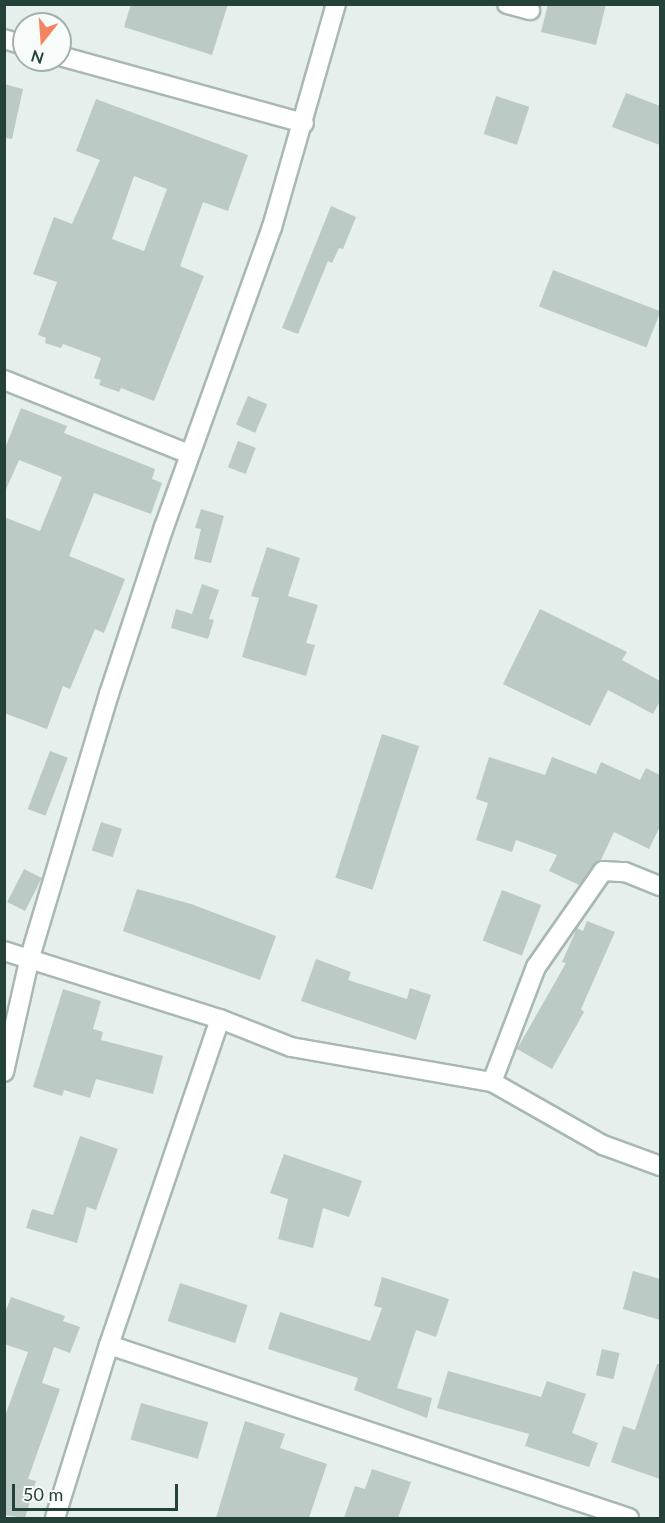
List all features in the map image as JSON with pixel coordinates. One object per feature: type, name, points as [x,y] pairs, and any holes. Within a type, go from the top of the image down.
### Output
[{"type":"street","points":[[4,1072],[30,957],[109,694],[189,454],[272,227],[304,123],[336,4]]},
{"type":"street","points":[[507,4],[530,10]]},
{"type":"street","points":[[72,59],[304,123]]},
{"type":"street","points":[[4,380],[189,454]]},
{"type":"street","points":[[492,1082],[536,967],[603,871],[625,872],[660,886]]},
{"type":"street","points":[[4,951],[30,957],[220,1019],[291,1047],[492,1082],[603,1145],[660,1167]]},
{"type":"street","points":[[55,1518],[109,1345],[220,1019]]},
{"type":"street","points":[[109,1345],[629,1518]]},
{"type":"building","points":[[131,4],[228,4],[212,55],[124,27]]},
{"type":"building","points":[[548,4],[606,4],[596,45],[541,32]]},
{"type":"building","points":[[4,84],[23,89],[12,139],[4,138]]},
{"type":"building","points":[[626,93],[660,106],[660,145],[612,127]]},
{"type":"building","points":[[496,96],[529,107],[517,145],[484,134]]},
{"type":"building","points":[[96,99],[248,155],[228,211],[203,202],[180,266],[204,276],[154,401],[121,388],[119,392],[99,385],[101,380],[94,378],[101,358],[63,344],[61,348],[45,343],[46,338],[38,335],[57,282],[33,274],[54,217],[72,224],[100,160],[76,151]],"holes":[[[134,176],[167,189],[144,251],[112,239]]]},
{"type":"building","points":[[331,206],[356,217],[343,249],[339,248],[332,263],[328,261],[298,334],[282,328]]},
{"type":"building","points":[[553,270],[660,311],[646,348],[539,306]]},
{"type":"building","points":[[248,396],[267,404],[255,433],[236,425]]},
{"type":"building","points":[[21,408],[67,426],[64,433],[155,469],[152,479],[162,483],[151,514],[94,493],[69,556],[125,579],[104,633],[95,629],[70,689],[63,686],[47,729],[4,713],[4,517],[40,531],[62,477],[19,460],[4,494],[4,451]]},
{"type":"building","points":[[238,441],[256,448],[246,474],[228,467]]},
{"type":"building","points":[[201,509],[224,516],[211,563],[194,559],[201,529],[195,528]]},
{"type":"building","points":[[267,547],[300,558],[288,596],[318,605],[306,643],[315,645],[306,676],[242,657],[259,598],[251,596]]},
{"type":"building","points":[[202,584],[219,590],[209,619],[214,620],[208,639],[171,628],[176,609],[192,614]]},
{"type":"building","points":[[540,609],[627,652],[622,660],[660,681],[660,701],[653,714],[608,690],[590,726],[503,684]]},
{"type":"building","points":[[382,734],[419,746],[372,890],[335,878]]},
{"type":"building","points":[[50,751],[68,758],[46,816],[28,809]]},
{"type":"building","points":[[489,757],[545,775],[552,757],[596,774],[601,762],[640,780],[646,768],[660,775],[660,826],[649,849],[614,832],[601,860],[579,885],[549,871],[557,855],[516,840],[512,852],[476,840],[488,803],[476,799]]},
{"type":"building","points":[[101,822],[122,829],[113,857],[92,851]]},
{"type":"building","points":[[24,869],[42,878],[25,911],[7,902]]},
{"type":"building","points":[[137,889],[191,904],[276,936],[260,980],[123,931]]},
{"type":"building","points":[[502,890],[541,905],[522,955],[483,940]]},
{"type":"building","points":[[587,921],[615,932],[581,1009],[584,1012],[552,1069],[517,1049],[566,963],[562,962],[577,928],[583,931]]},
{"type":"building","points":[[316,959],[351,972],[348,980],[407,999],[410,988],[431,995],[416,1040],[301,1001]]},
{"type":"building","points":[[63,989],[101,1001],[93,1029],[103,1032],[101,1040],[163,1056],[153,1094],[96,1079],[90,1098],[64,1090],[62,1096],[33,1087]]},
{"type":"building","points":[[80,1136],[118,1149],[96,1210],[87,1207],[77,1243],[26,1228],[32,1209],[53,1215]]},
{"type":"building","points":[[284,1154],[362,1181],[349,1217],[323,1208],[313,1248],[278,1239],[288,1199],[270,1193]]},
{"type":"building","points":[[633,1271],[660,1279],[660,1320],[623,1309]]},
{"type":"building","points":[[382,1277],[449,1299],[436,1337],[416,1330],[397,1388],[432,1398],[427,1418],[354,1390],[358,1378],[268,1349],[280,1312],[370,1341],[382,1308],[374,1306]]},
{"type":"building","points":[[180,1283],[248,1305],[235,1343],[168,1321]]},
{"type":"building","points":[[11,1297],[65,1316],[63,1321],[80,1327],[70,1353],[54,1347],[42,1383],[60,1389],[28,1479],[36,1481],[25,1518],[4,1515],[4,1419],[28,1352],[4,1344],[4,1315]]},
{"type":"building","points":[[602,1349],[620,1353],[613,1379],[596,1375]]},
{"type":"building","points":[[657,1364],[660,1364],[660,1479],[611,1462],[623,1426],[635,1430]]},
{"type":"building","points":[[448,1371],[541,1397],[547,1381],[586,1394],[572,1433],[598,1443],[589,1467],[525,1446],[529,1434],[437,1408]]},
{"type":"building","points":[[141,1403],[208,1422],[198,1459],[131,1440]]},
{"type":"building","points":[[245,1421],[285,1434],[280,1448],[327,1464],[309,1518],[216,1518]]},
{"type":"building","points":[[372,1469],[411,1482],[398,1518],[344,1518],[355,1486],[365,1489]]}]
